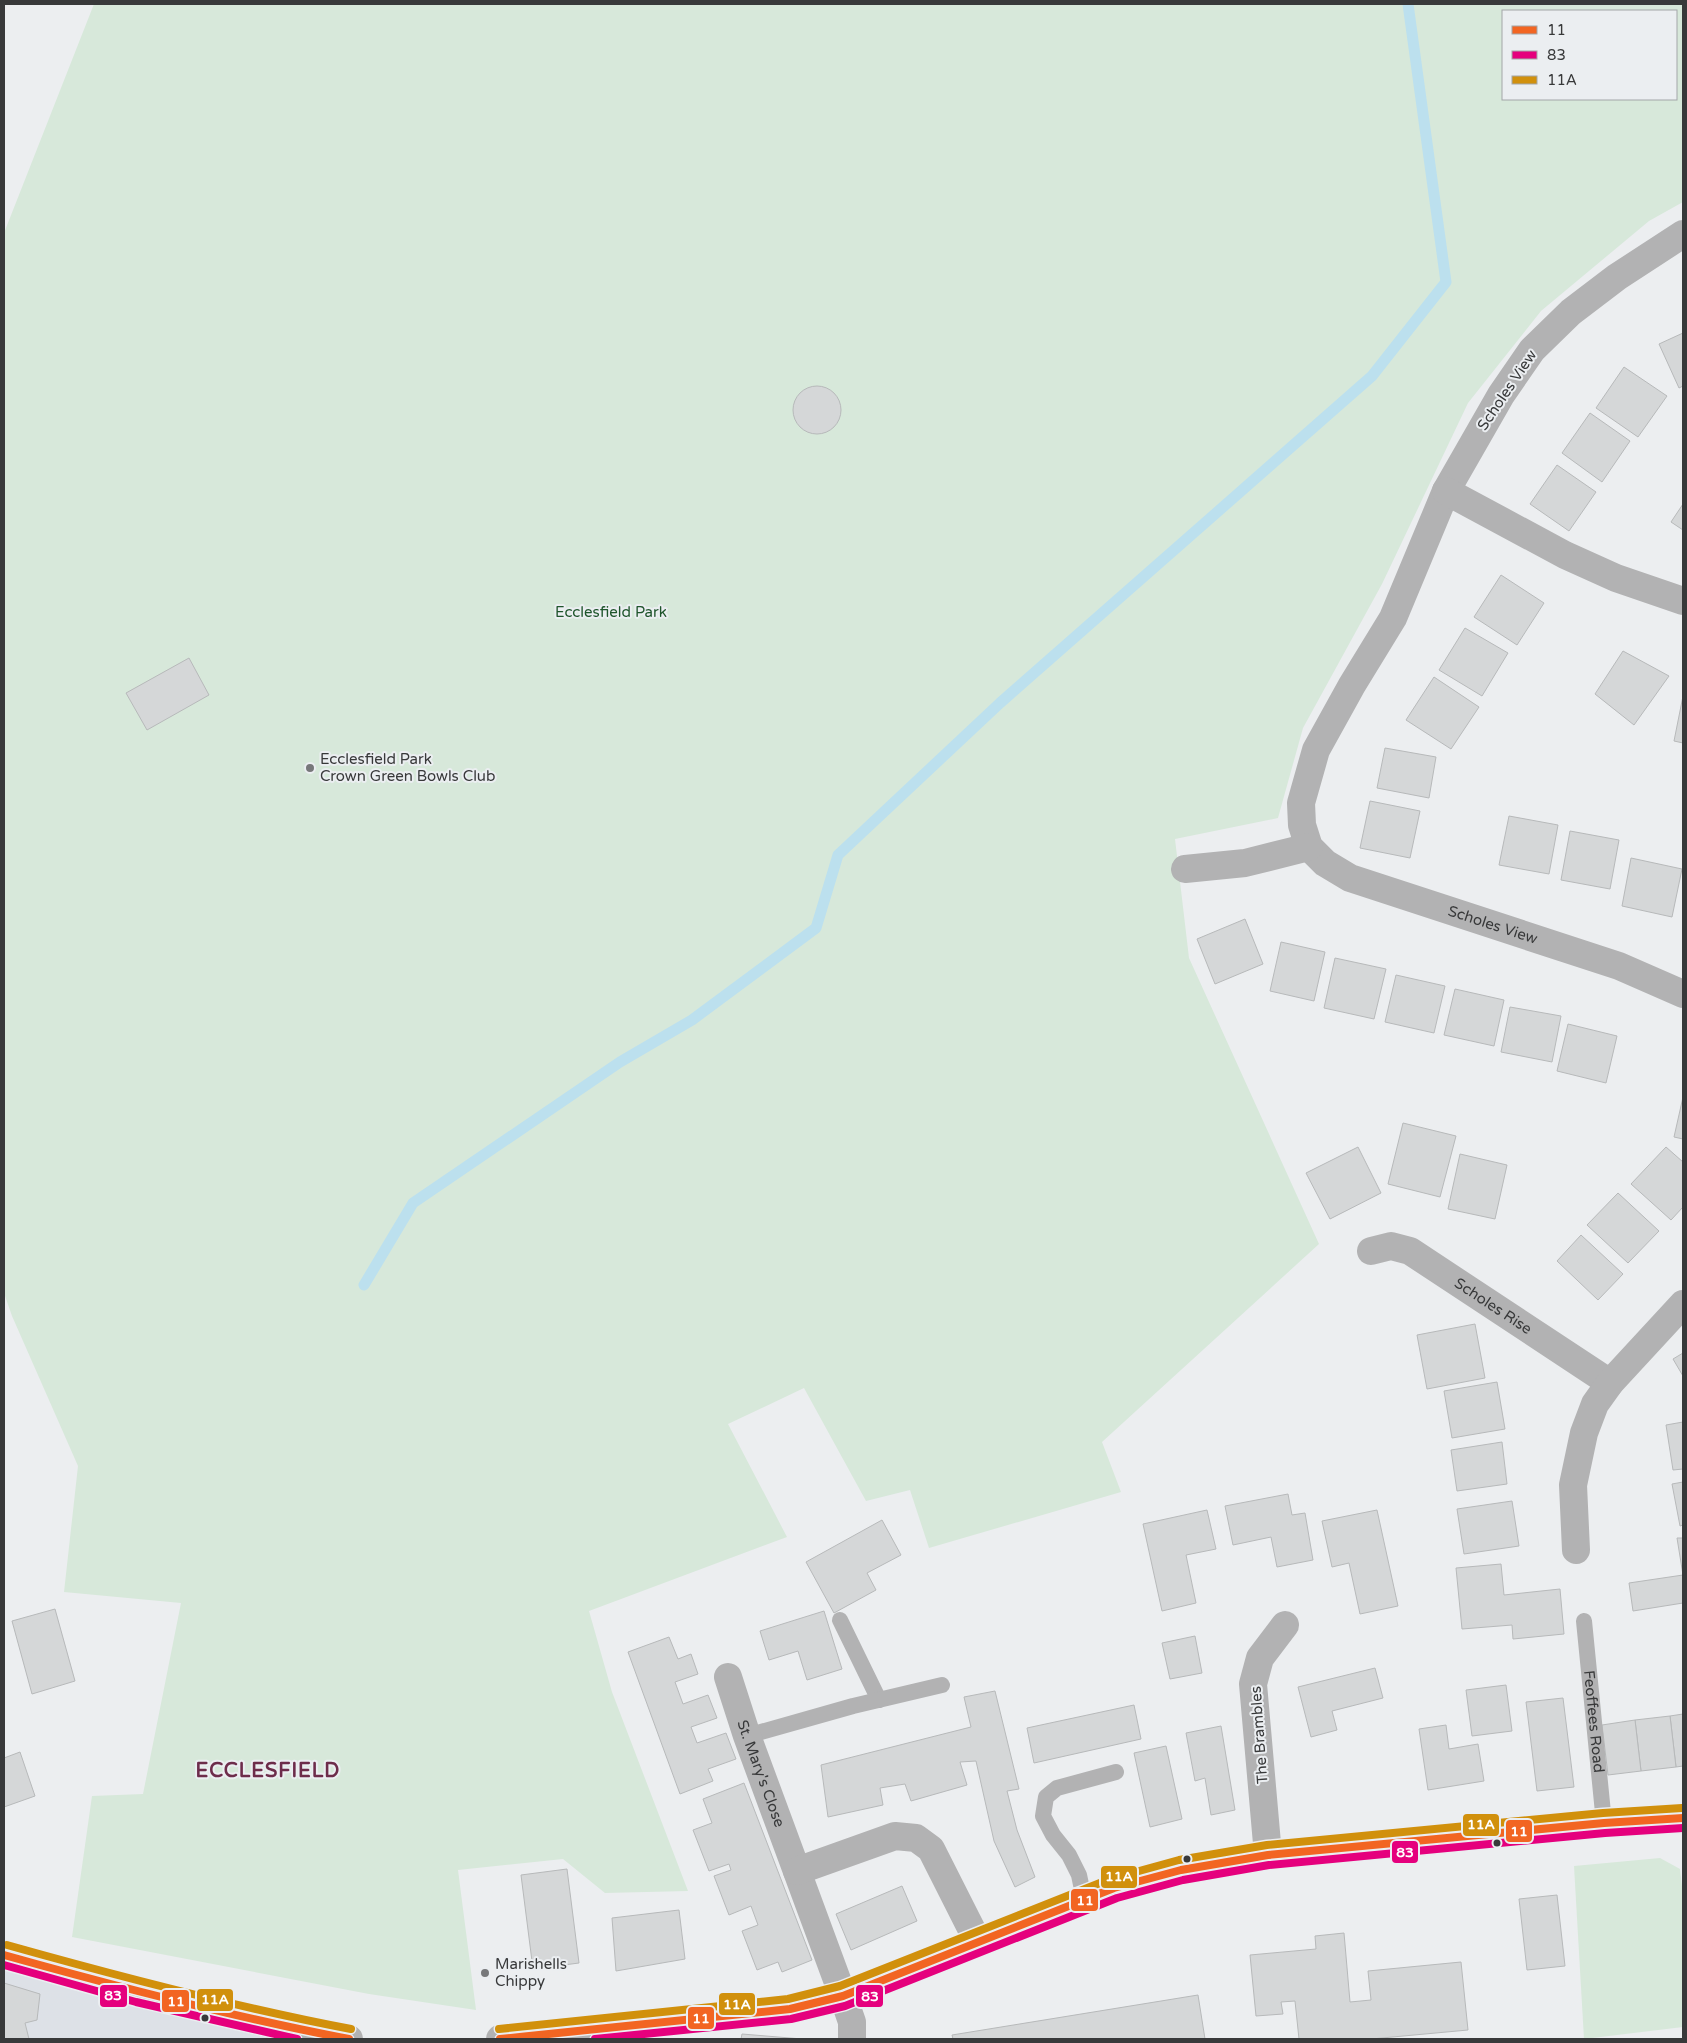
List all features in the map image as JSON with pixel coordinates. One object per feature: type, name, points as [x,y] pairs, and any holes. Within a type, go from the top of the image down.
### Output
[{"type":"street","name":"Scholes View","points":[[1683,234],[1617,277],[1571,312],[1532,350],[1501,394],[1446,491],[1393,618],[1352,685],[1316,750],[1301,803],[1302,825],[1308,847],[1325,863],[1350,878],[1619,966],[1683,994]]},
{"type":"street","points":[[1446,491],[1565,555],[1616,578],[1683,601]]},
{"type":"street","points":[[1186,869],[1245,863],[1308,847]]},
{"type":"street","name":"Scholes Rise","points":[[1371,1251],[1391,1246],[1410,1251],[1610,1383]]},
{"type":"street","points":[[1576,1550],[1573,1485],[1584,1433],[1595,1404],[1610,1383],[1683,1304]]},
{"type":"street","name":"The Brambles","points":[[1268,1854],[1253,1684],[1260,1658],[1285,1625]]},
{"type":"street","name":"St. Mary's Close","points":[[728,1677],[747,1736],[852,2022],[852,2039]]},
{"type":"street","points":[[500,2039],[790,2009],[843,1996],[1084,1899],[1114,1888],[1180,1870],[1268,1854],[1415,1842],[1604,1823],[1683,1818]]},
{"type":"street","points":[[796,1871],[896,1836],[916,1838],[932,1850],[978,1942]]},
{"type":"street","points":[[4,1955],[155,1996],[275,2025],[349,2039]]},
{"type":"lane","points":[[840,1620],[879,1700]]},
{"type":"lane","name":"Feoffees Road","points":[[1584,1621],[1604,1823]]},
{"type":"lane","points":[[747,1736],[942,1685]]},
{"type":"lane","points":[[1084,1899],[1079,1875],[1069,1855],[1053,1835],[1043,1816],[1046,1797],[1057,1788],[1116,1772]]},
{"type":"shaded area","points":[[4,1955],[275,2025],[273,2039],[4,2039]]},
{"type":"green space","name":"Ecclesfield Park","points":[[94,4],[1683,4],[1683,202],[1649,221],[1541,311],[1468,403],[1382,584],[1303,728],[1278,818],[1175,839],[1189,958],[1319,1244],[1102,1442],[1121,1492],[929,1548],[910,1490],[866,1501],[804,1388],[728,1424],[787,1537],[589,1611],[612,1692],[688,1891],[605,1893],[563,1859],[458,1870],[476,2010],[369,1994],[72,1937],[92,1796],[143,1794],[181,1603],[64,1592],[78,1466],[12,1316],[4,1293],[4,233]]},
{"type":"green space","points":[[1660,1858],[1680,1869],[1683,1895],[1683,2027],[1584,2039],[1574,1866]]},
{"type":"building","points":[[1683,333],[1683,386],[1679,388],[1659,344]]},
{"type":"building","points":[[1624,367],[1667,396],[1638,437],[1596,408]]},
{"type":"building","points":[[817,386],[826,388],[834,393],[839,401],[841,410],[839,419],[834,427],[826,432],[817,434],[808,432],[800,427],[795,419],[793,410],[795,401],[800,393],[808,388]]},
{"type":"building","points":[[1590,413],[1630,441],[1602,482],[1562,453]]},
{"type":"building","points":[[1557,465],[1596,492],[1569,531],[1530,504]]},
{"type":"building","points":[[1683,504],[1683,530],[1671,522]]},
{"type":"building","points":[[1501,575],[1544,603],[1517,645],[1474,617]]},
{"type":"building","points":[[1465,628],[1508,653],[1482,696],[1439,670]]},
{"type":"building","points":[[1623,651],[1669,676],[1634,725],[1595,694]]},
{"type":"building","points":[[189,658],[209,695],[147,730],[126,693]]},
{"type":"building","points":[[1434,677],[1479,707],[1451,749],[1406,720]]},
{"type":"building","points":[[1683,696],[1683,743],[1674,741]]},
{"type":"building","points":[[1385,748],[1436,757],[1429,798],[1377,788]]},
{"type":"building","points":[[1370,801],[1420,811],[1410,858],[1360,848]]},
{"type":"building","points":[[1509,816],[1558,825],[1549,874],[1499,865]]},
{"type":"building","points":[[1570,831],[1619,840],[1610,889],[1561,880]]},
{"type":"building","points":[[1631,858],[1682,869],[1672,917],[1622,906]]},
{"type":"building","points":[[1245,919],[1263,964],[1215,984],[1197,939]]},
{"type":"building","points":[[1281,942],[1325,952],[1314,1001],[1270,991]]},
{"type":"building","points":[[1335,958],[1386,969],[1374,1019],[1324,1008]]},
{"type":"building","points":[[1396,975],[1445,986],[1434,1033],[1385,1022]]},
{"type":"building","points":[[1455,989],[1504,1000],[1494,1046],[1444,1035]]},
{"type":"building","points":[[1510,1007],[1561,1016],[1552,1062],[1501,1052]]},
{"type":"building","points":[[1568,1024],[1617,1036],[1606,1083],[1557,1071]]},
{"type":"building","points":[[1683,1097],[1683,1139],[1674,1137]]},
{"type":"building","points":[[1403,1123],[1456,1136],[1440,1197],[1388,1184]]},
{"type":"building","points":[[1358,1147],[1381,1193],[1330,1219],[1306,1173]]},
{"type":"building","points":[[1666,1147],[1683,1162],[1683,1207],[1671,1220],[1631,1184]]},
{"type":"building","points":[[1460,1154],[1507,1165],[1495,1219],[1448,1209]]},
{"type":"building","points":[[1618,1193],[1659,1231],[1628,1263],[1587,1225]]},
{"type":"building","points":[[1581,1235],[1623,1274],[1598,1300],[1557,1261]]},
{"type":"building","points":[[1475,1324],[1485,1378],[1427,1389],[1417,1335]]},
{"type":"building","points":[[1683,1353],[1683,1376],[1673,1359]]},
{"type":"building","points":[[1497,1382],[1505,1429],[1452,1438],[1444,1391]]},
{"type":"building","points":[[1683,1422],[1683,1469],[1673,1470],[1666,1425]]},
{"type":"building","points":[[1502,1442],[1507,1484],[1457,1491],[1451,1450]]},
{"type":"building","points":[[1683,1482],[1683,1525],[1680,1526],[1672,1484]]},
{"type":"building","points":[[1288,1494],[1292,1515],[1305,1513],[1313,1560],[1277,1567],[1271,1537],[1233,1545],[1225,1506]]},
{"type":"building","points":[[1512,1501],[1519,1546],[1464,1554],[1457,1509]]},
{"type":"building","points":[[1207,1510],[1216,1549],[1186,1555],[1196,1603],[1162,1611],[1143,1524]]},
{"type":"building","points":[[1377,1510],[1398,1606],[1360,1614],[1349,1563],[1332,1567],[1322,1521]]},
{"type":"building","points":[[882,1520],[901,1555],[867,1573],[876,1590],[834,1613],[806,1562]]},
{"type":"building","points":[[1677,1538],[1683,1538],[1683,1575]]},
{"type":"building","points":[[1501,1564],[1504,1595],[1560,1589],[1564,1634],[1513,1639],[1512,1625],[1462,1629],[1456,1568]]},
{"type":"building","points":[[1683,1575],[1683,1603],[1633,1611],[1629,1583]]},
{"type":"building","points":[[55,1609],[75,1681],[32,1694],[12,1621]]},
{"type":"building","points":[[824,1611],[842,1669],[807,1680],[798,1651],[769,1660],[760,1631]]},
{"type":"building","points":[[1195,1636],[1202,1673],[1170,1679],[1162,1643]]},
{"type":"building","points":[[669,1637],[678,1659],[691,1654],[698,1674],[675,1682],[683,1704],[708,1695],[717,1718],[691,1727],[697,1743],[726,1733],[736,1759],[708,1769],[713,1781],[680,1794],[628,1652]]},
{"type":"building","points":[[1375,1668],[1383,1698],[1332,1711],[1337,1730],[1311,1737],[1298,1687]]},
{"type":"building","points":[[1506,1685],[1512,1731],[1472,1736],[1466,1690]]},
{"type":"building","points":[[995,1691],[1019,1789],[1007,1791],[1017,1830],[1035,1877],[1015,1887],[994,1841],[976,1761],[960,1762],[967,1785],[911,1801],[905,1784],[880,1788],[883,1805],[828,1817],[821,1765],[971,1727],[964,1697]]},
{"type":"building","points":[[1563,1698],[1574,1787],[1537,1791],[1526,1702]]},
{"type":"building","points":[[1134,1705],[1141,1739],[1034,1763],[1027,1728]]},
{"type":"building","points":[[1683,1714],[1683,1766],[1676,1767],[1670,1716]]},
{"type":"building","points":[[1670,1716],[1676,1767],[1641,1771],[1635,1720]]},
{"type":"building","points":[[1635,1720],[1641,1771],[1608,1775],[1602,1725]]},
{"type":"building","points":[[1446,1725],[1449,1749],[1478,1744],[1484,1781],[1428,1790],[1419,1729]]},
{"type":"building","points":[[1221,1726],[1235,1810],[1211,1815],[1205,1778],[1195,1781],[1186,1733]]},
{"type":"building","points":[[1166,1746],[1182,1819],[1150,1827],[1134,1753]]},
{"type":"building","points":[[20,1752],[35,1796],[4,1807],[4,1758]]},
{"type":"building","points":[[744,1783],[812,1960],[782,1972],[778,1962],[757,1970],[742,1931],[758,1925],[751,1906],[729,1915],[714,1876],[731,1870],[729,1864],[709,1871],[693,1830],[712,1823],[703,1799]]},
{"type":"building","points":[[567,1869],[579,1963],[533,1969],[521,1875]]},
{"type":"building","points":[[902,1886],[917,1921],[851,1950],[836,1914]]},
{"type":"building","points":[[1557,1895],[1565,1966],[1527,1970],[1519,1899]]},
{"type":"building","points":[[679,1910],[685,1959],[616,1971],[612,1918]]},
{"type":"building","points":[[1344,1933],[1350,2002],[1371,2000],[1368,1971],[1461,1962],[1468,2030],[1371,2039],[1299,2039],[1295,2001],[1281,2002],[1283,2014],[1256,2016],[1250,1955],[1316,1949],[1315,1936]]},
{"type":"building","points":[[4,1983],[40,1994],[37,2020],[25,2023],[29,2039],[4,2039]]},
{"type":"building","points":[[1198,1995],[1205,2039],[953,2039],[952,2035]]},
{"type":"building","points":[[742,2034],[802,2039],[741,2039]]},
{"type":"waterway","points":[[364,1285],[413,1203],[620,1062],[692,1020],[816,928],[838,855],[1000,703],[1372,376],[1446,282],[1408,4]]},
{"type":"transit line","name":"11A","points":[[499,2029],[788,1999],[840,1986],[1110,1879],[1179,1860],[1267,1845],[1603,1813],[1682,1808]]},
{"type":"transit line","name":"11","points":[[500,2039],[790,2009],[843,1996],[1114,1888],[1181,1870],[1268,1855],[1604,1823],[1683,1818]]},
{"type":"transit line","name":"83","points":[[595,2039],[791,2019],[845,2006],[1117,1898],[1183,1880],[1269,1865],[1605,1833],[1683,1828]]},
{"type":"transit line","name":"11A","points":[[7,1945],[178,1991],[351,2029]]},
{"type":"transit line","name":"11","points":[[4,1955],[175,2001],[349,2039]]},
{"type":"transit line","name":"83","points":[[4,1965],[136,2002],[297,2039]]},
{"type":"place","name":"Ecclesfield Park Crown Green Bowls Club","points":[[310,768]]},
{"type":"place","name":"Marishells Chippy","points":[[485,1973]]},
{"type":"district","name":"ECCLESFIELD","points":[[268,1771]]}]
